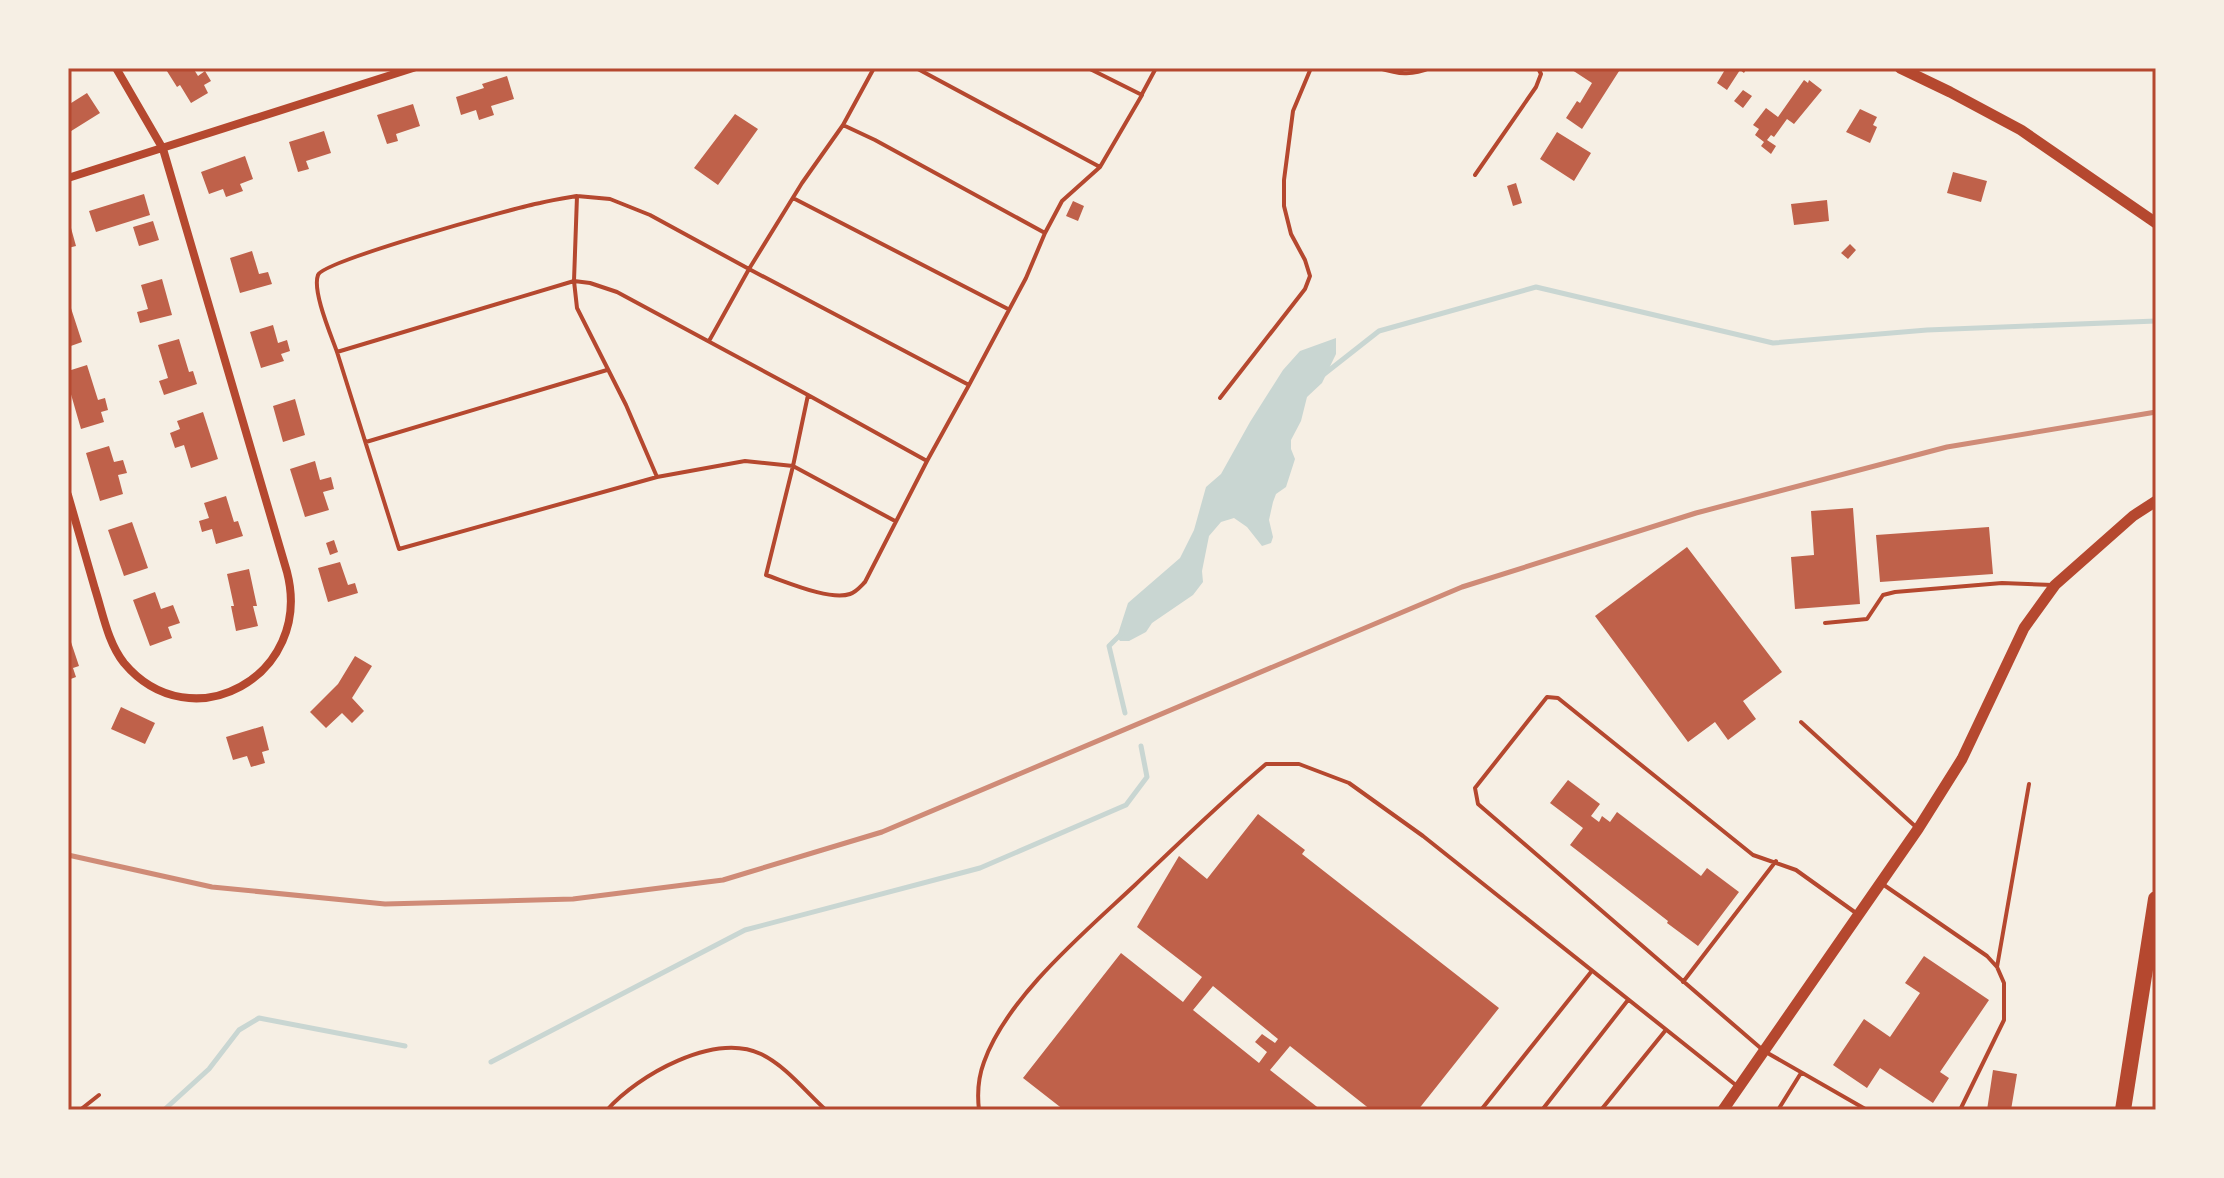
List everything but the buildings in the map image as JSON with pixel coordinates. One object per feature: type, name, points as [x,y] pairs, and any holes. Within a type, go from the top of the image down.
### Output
[{"type":"highway","points":[[2123,1110],[2156,899]]},
{"type":"street","points":[[68,495],[108,632],[123,661],[134,674],[178,696],[211,697],[243,686],[269,665],[286,637],[293,604],[292,588],[163,149],[116,68]]},
{"type":"street","points":[[68,178],[413,68]]},
{"type":"street","points":[[1900,68],[2021,130],[2156,223]]},
{"type":"street","points":[[1723,1110],[1918,829],[1962,759],[2024,628],[2055,585],[2133,516],[2156,501]]},
{"type":"lane","points":[[709,341],[749,269],[843,125],[874,68]]},
{"type":"lane","points":[[916,68],[1100,167]]},
{"type":"lane","points":[[1088,68],[1142,95]]},
{"type":"lane","points":[[808,395],[766,575],[826,593],[841,596],[854,594],[865,582],[1026,278],[1062,201],[1100,167],[1156,68]]},
{"type":"lane","points":[[1220,398],[1305,289],[1310,276],[1291,234],[1284,206],[1284,180],[1293,111],[1311,68]]},
{"type":"lane","points":[[1379,68],[1399,75],[1419,73],[1430,68]]},
{"type":"lane","points":[[1475,175],[1536,87],[1541,74],[1538,68]]},
{"type":"lane","points":[[843,125],[1045,233]]},
{"type":"lane","points":[[577,196],[574,281],[577,308],[626,405],[657,477]]},
{"type":"lane","points":[[895,521],[793,466],[745,461],[657,477],[399,549],[318,292],[318,276],[322,269],[367,252],[539,203],[577,196],[610,199],[650,215],[969,385]]},
{"type":"lane","points":[[793,198],[1008,309]]},
{"type":"lane","points":[[337,352],[574,281],[590,283],[617,292],[927,461]]},
{"type":"lane","points":[[366,442],[607,370]]},
{"type":"lane","points":[[1825,623],[1867,619],[1883,595],[1895,592],[2002,583],[2055,585]]},
{"type":"lane","points":[[1858,915],[1796,870],[1753,855],[1558,698],[1547,697],[1475,788],[1478,804],[1764,1051],[1867,1110]]},
{"type":"lane","points":[[1801,722],[1918,829]]},
{"type":"lane","points":[[979,1110],[977,1091],[984,1062],[1000,1030],[1028,990],[1064,951],[1266,764],[1299,764],[1349,783],[1423,836],[1739,1087]]},
{"type":"lane","points":[[1997,967],[2029,784]]},
{"type":"lane","points":[[1683,982],[1776,861]]},
{"type":"lane","points":[[1880,883],[1987,956],[1997,967],[2004,983],[2004,1020],[1960,1110]]},
{"type":"lane","points":[[1481,1110],[1591,972]]},
{"type":"lane","points":[[1542,1110],[1628,1000]]},
{"type":"lane","points":[[1601,1110],[1666,1030]]},
{"type":"lane","points":[[607,1110],[620,1095],[665,1067],[706,1052],[739,1048],[754,1051],[771,1060],[826,1110]]},
{"type":"lane","points":[[1778,1110],[1801,1073]]},
{"type":"lane","points":[[80,1110],[99,1095]]},
{"type":"shaded area","points":[[1336,338],[1336,354],[1322,383],[1307,397],[1301,421],[1291,440],[1295,459],[1286,487],[1276,494],[1273,502],[1269,520],[1273,537],[1271,543],[1262,546],[1247,527],[1234,518],[1221,522],[1209,536],[1202,571],[1203,582],[1193,595],[1152,623],[1146,632],[1129,641],[1120,641],[1117,637],[1128,603],[1180,558],[1194,530],[1206,487],[1221,474],[1283,370],[1300,351]]},
{"type":"waterway","points":[[1323,375],[1379,331],[1536,287],[1773,343],[1927,330],[2156,321]]},
{"type":"waterway","points":[[1122,633],[1109,646],[1125,713]]},
{"type":"waterway","points":[[491,1062],[745,930],[980,868],[1126,805],[1147,777],[1141,746]]},
{"type":"waterway","points":[[164,1110],[209,1069],[239,1030],[259,1018],[405,1046]]},
{"type":"railway","points":[[68,855],[212,887],[385,904],[573,899],[723,880],[882,832],[1462,587],[1696,513],[1947,447],[2156,412]]}]
